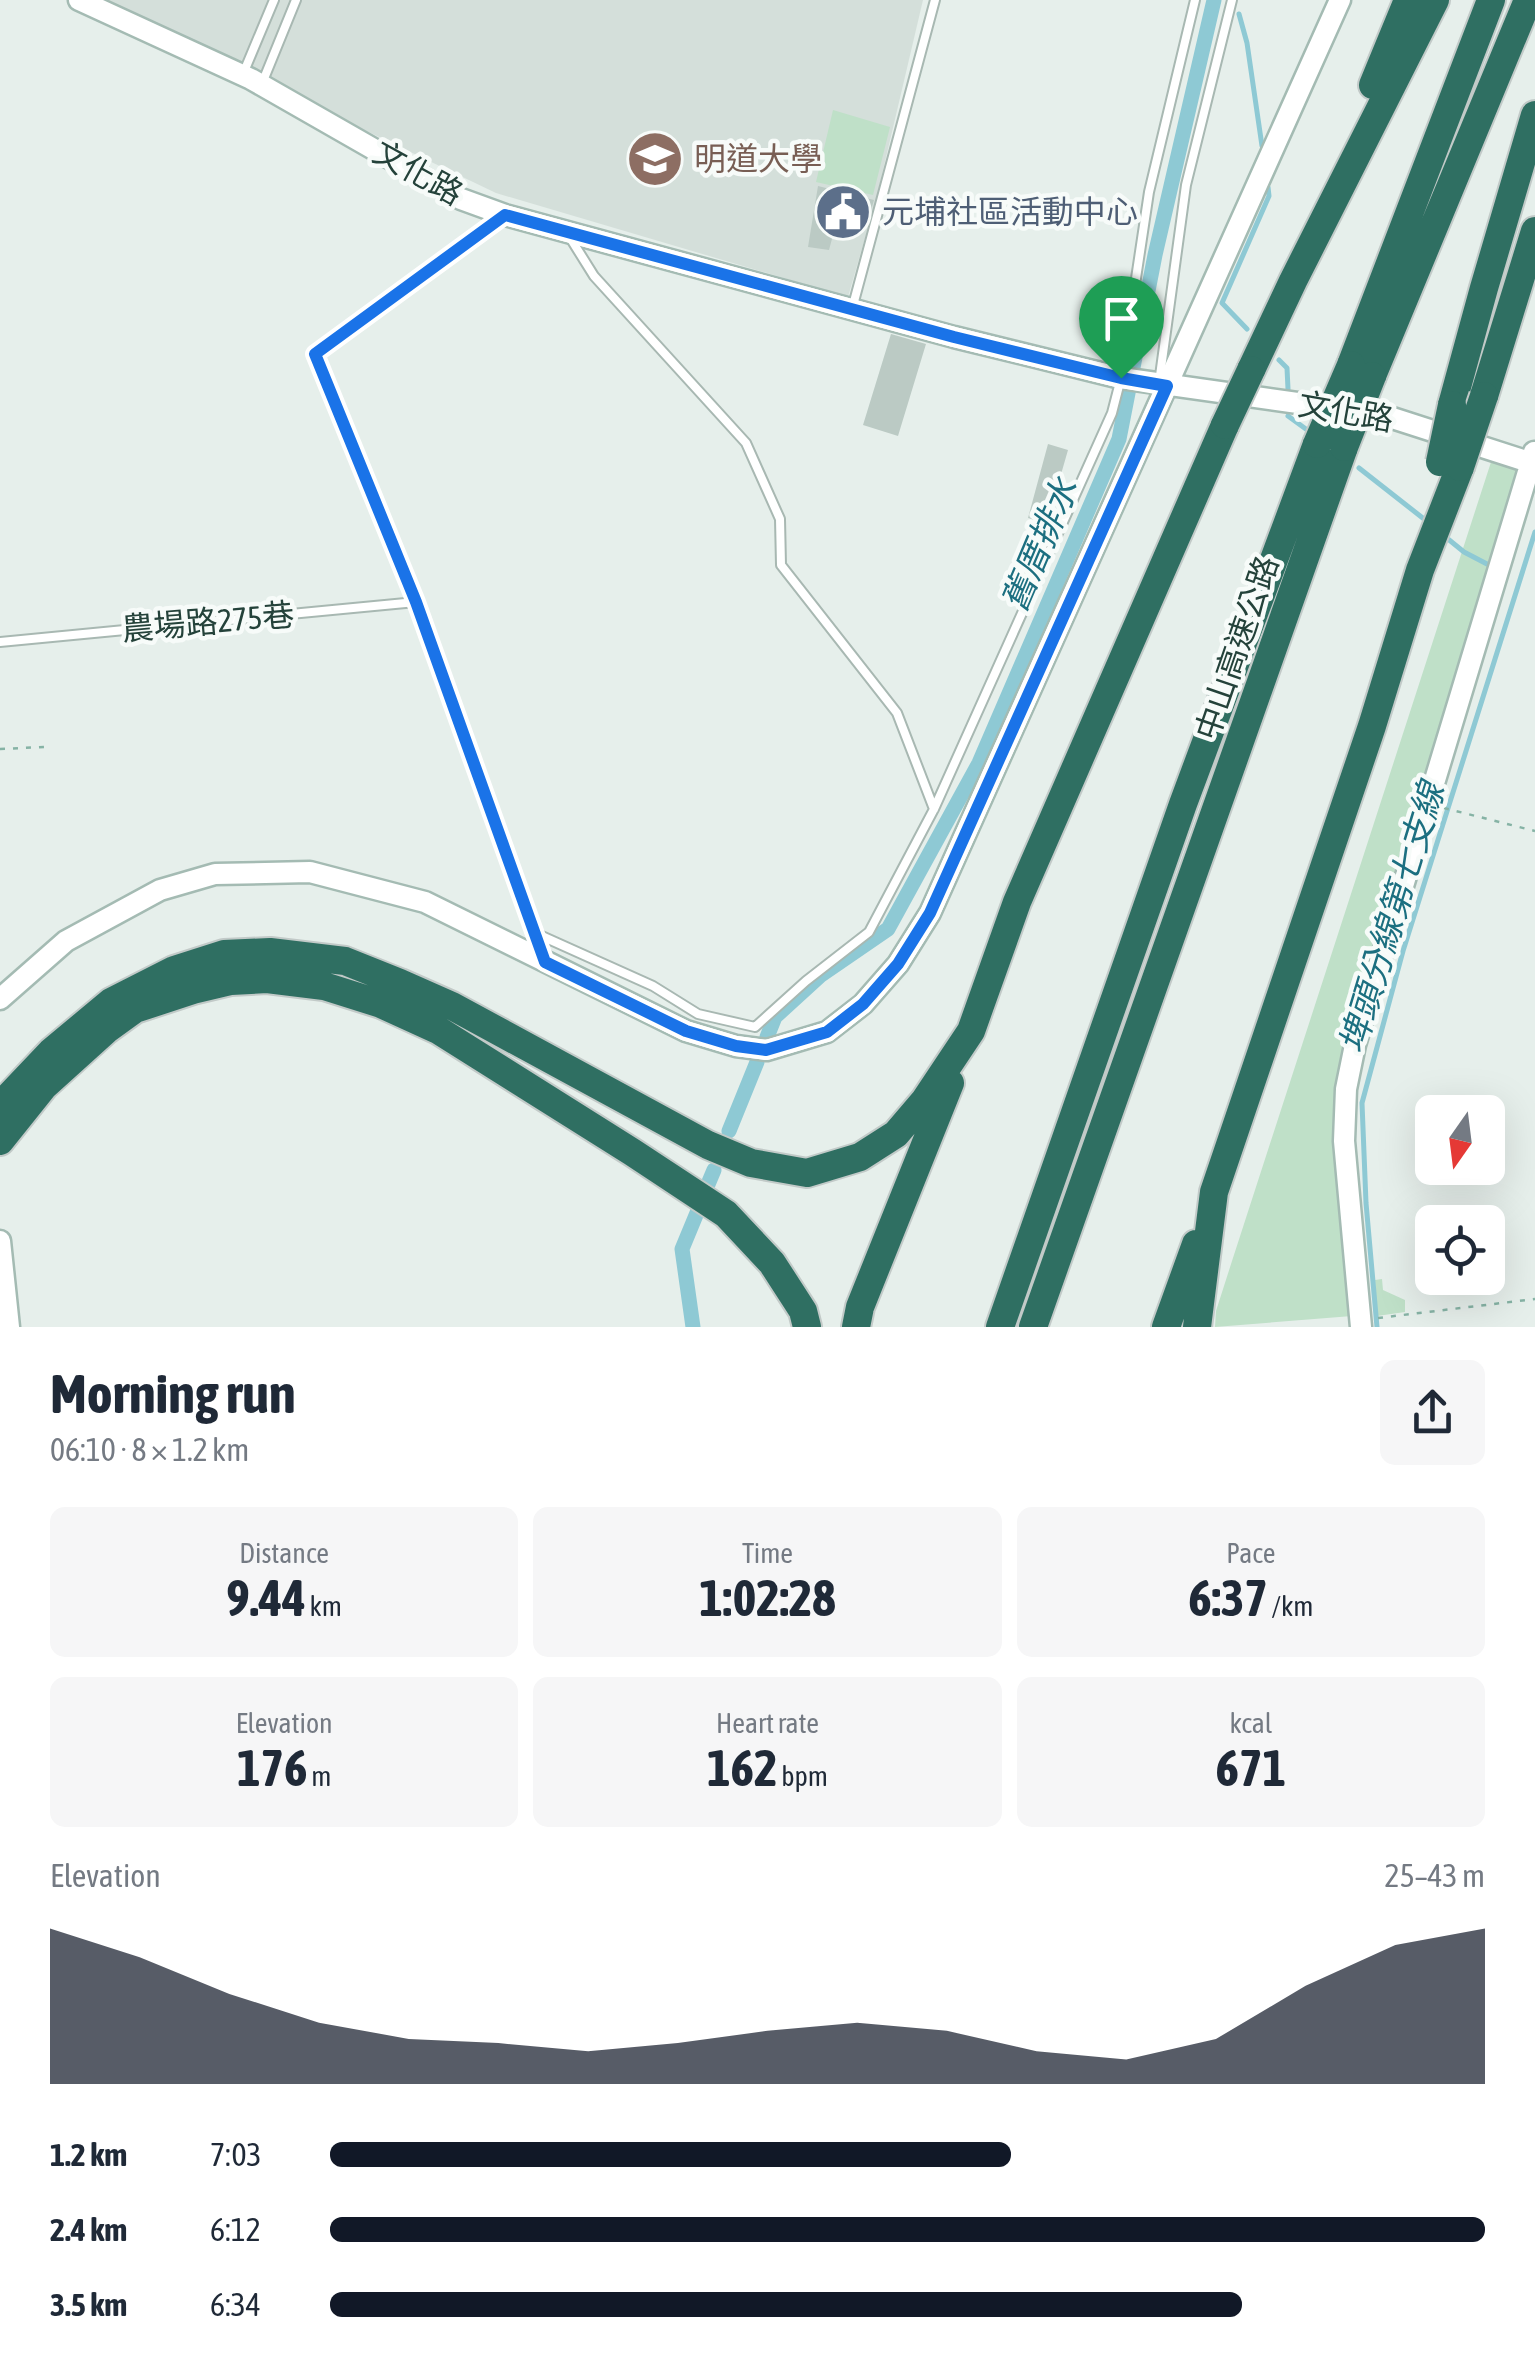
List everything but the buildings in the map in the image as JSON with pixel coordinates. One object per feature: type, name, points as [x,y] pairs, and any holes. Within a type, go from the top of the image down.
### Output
[{"type":"highway","points":[[1293,281],[1408,0]]},
{"type":"highway","points":[[856,1327],[860,1307],[971,1031],[1018,902],[1225,425],[1434,0]]},
{"type":"highway","name":"中山高速公路","points":[[1362,370],[1491,0]]},
{"type":"highway","name":"中山高速公路","points":[[1000,1327],[1184,804],[1362,370],[1528,0]]},
{"type":"highway","points":[[1450,464],[1452,405],[1535,115]]},
{"type":"highway","points":[[1166,1327],[1372,726],[1450,464],[1484,396],[1535,232]]},
{"type":"highway","name":"中山高速公路","points":[[1033,1327],[1331,445]]},
{"type":"highway","points":[[4,1118],[50,1052],[111,1002],[174,970],[224,954],[270,952],[345,961],[452,1006],[708,1145],[751,1163],[807,1173],[860,1157],[896,1134],[925,1100],[971,1031]]},
{"type":"highway","points":[[4,1118],[135,1009],[232,982],[267,979],[324,986],[381,1004],[438,1030],[726,1214],[772,1263],[803,1311],[807,1327]]},
{"type":"highway","points":[[1197,1327],[1214,1192]]},
{"type":"street","name":"文化路","points":[[79,0],[252,80],[461,199],[505,215],[1124,379],[1383,415],[1534,459]]},
{"type":"street","points":[[0,999],[66,941],[160,890],[215,874],[310,872],[426,902],[686,1031],[736,1046],[766,1050],[827,1032],[863,1004],[898,964],[930,913],[1159,385],[1340,0]]},
{"type":"street","points":[[1361,1327],[1344,1141],[1346,1089],[1372,989],[1534,459]]},
{"type":"street","points":[[0,1241],[9,1327]]},
{"type":"lane","points":[[252,80],[274,0]]},
{"type":"lane","points":[[252,80],[296,0]]},
{"type":"lane","points":[[852,310],[935,0]]},
{"type":"lane","points":[[535,933],[653,986],[698,1014],[754,1027],[806,980],[869,932],[934,809],[1124,379],[1149,192],[1195,0]]},
{"type":"lane","points":[[1159,385],[1186,185],[1232,0]]},
{"type":"lane","points":[[505,215],[315,354],[416,602],[545,962]]},
{"type":"lane","points":[[566,232],[594,276],[746,443],[780,519],[780,565],[897,713],[934,809]]},
{"type":"lane","name":"農場路275巷","points":[[0,642],[416,602]]},
{"type":"path","points":[[0,749],[44,747]]},
{"type":"path","points":[[1440,807],[1535,831]]},
{"type":"path","points":[[1382,1318],[1535,1299]]},
{"type":"shaded area","name":"明道大學","points":[[106,0],[923,0],[876,200],[848,297],[496,193]]},
{"type":"green space","points":[[833,110],[890,127],[873,195],[816,182]]},
{"type":"green space","points":[[1492,459],[1521,468],[1440,743],[1369,959],[1343,1066],[1337,1160],[1352,1316],[1215,1327],[1216,1311]]},
{"type":"green space","points":[[1382,1279],[1383,1290],[1405,1300],[1405,1312],[1377,1316],[1375,1280]]},
{"type":"waterway","name":"舊厝排水","points":[[767,1037],[775,1017],[821,975],[888,929],[979,763],[1119,439],[1155,255],[1214,0]]},
{"type":"waterway","points":[[1239,14],[1262,146]]},
{"type":"waterway","points":[[1247,329],[1222,303],[1269,196],[1268,187]]},
{"type":"waterway","points":[[1279,360],[1287,368],[1288,389]]},
{"type":"waterway","points":[[1288,416],[1310,432]]},
{"type":"waterway","points":[[1359,468],[1424,519]]},
{"type":"waterway","name":"埤頭分線第七支線","points":[[1377,1327],[1362,1103],[1403,951],[1535,532]]},
{"type":"waterway","points":[[1448,539],[1487,564]]},
{"type":"waterway","name":"舊厝排水","points":[[729,1131],[757,1062]]},
{"type":"waterway","name":"舊厝排水","points":[[706,1189],[714,1170]]},
{"type":"waterway","name":"舊厝排水","points":[[693,1327],[682,1249],[699,1208]]},
{"type":"place","name":"明道大學","points":[[655,159]]},
{"type":"place","name":"元埔社區活動中心","points":[[843,212]]},
{"type":"route","points":[[505,215],[954,337],[1121,378],[1167,386],[930,913],[898,964],[863,1004],[827,1032],[766,1050],[736,1046],[686,1031],[545,962],[416,602],[315,354],[505,215]]}]
